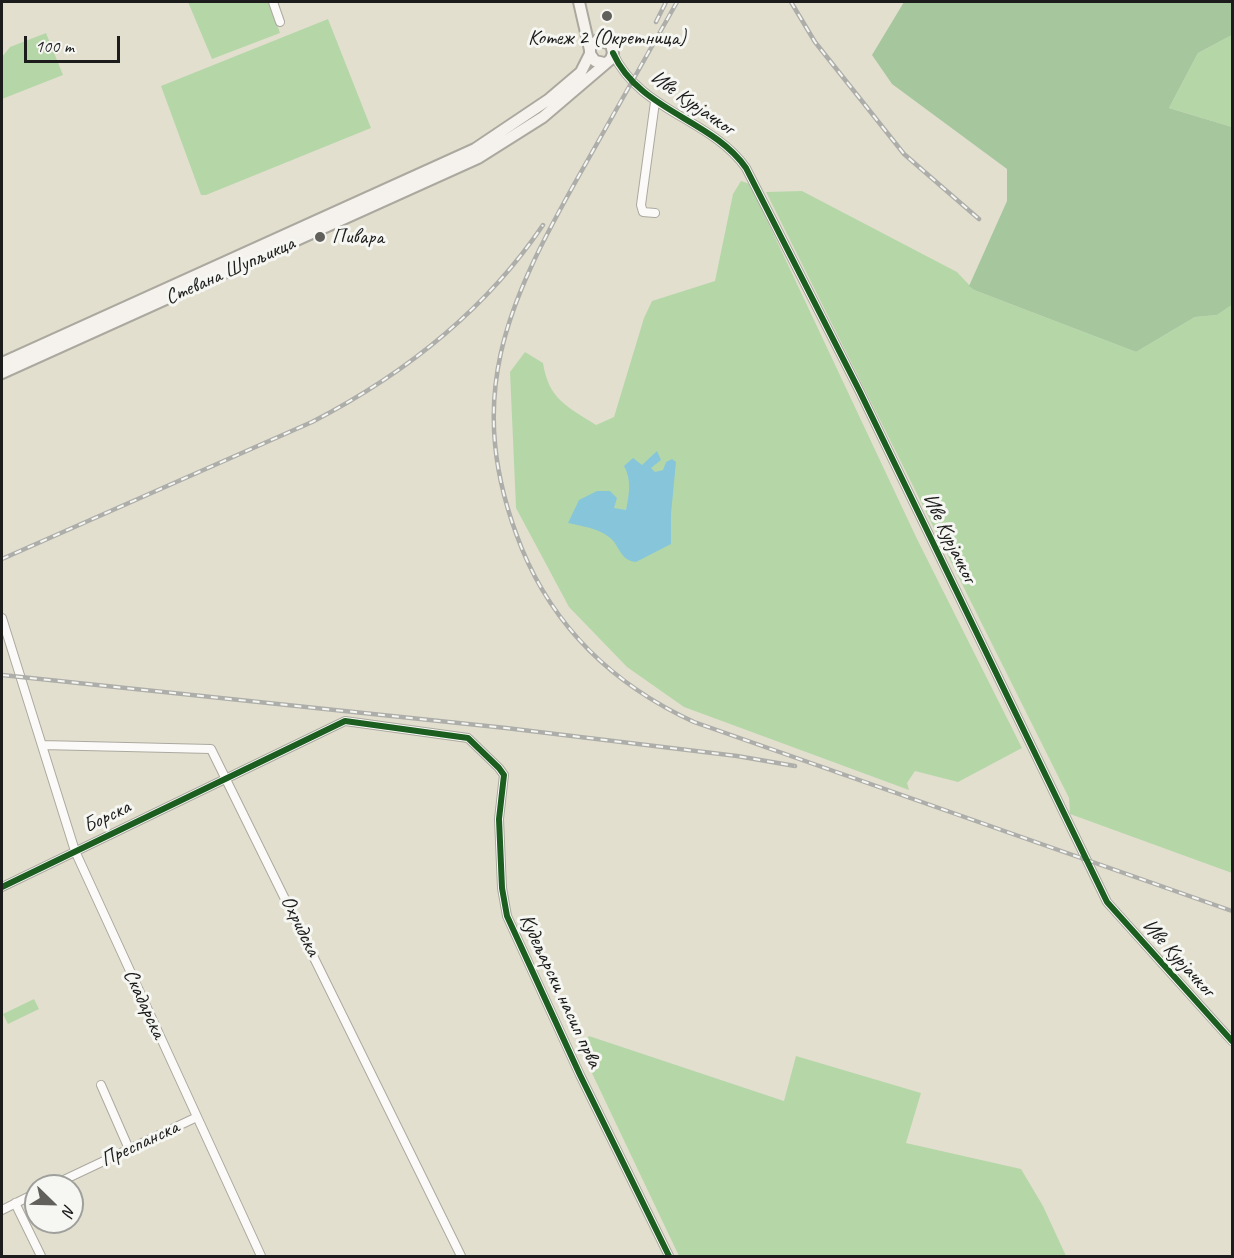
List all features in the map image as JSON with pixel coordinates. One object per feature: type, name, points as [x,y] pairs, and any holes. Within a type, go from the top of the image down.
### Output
[{"type":"main road","points":[[579,2],[582,23],[590,52],[595,61],[604,63],[613,53],[611,44],[602,40],[582,23]]},
{"type":"main road","points":[[590,52],[592,44],[602,40]]},
{"type":"main road","name":"Стевана Шупљикца","points":[[2,363],[475,149],[548,100],[581,72],[590,52]]},
{"type":"main road","name":"Стевана Шупљикца","points":[[2,373],[478,158],[543,117],[604,63]]},
{"type":"street","points":[[273,2],[280,22]]},
{"type":"street","name":"Иве Курјачког","points":[[613,53],[620,66],[656,102],[727,146],[746,168],[860,392],[1107,902],[1233,1041]]},
{"type":"street","points":[[604,63],[620,66]]},
{"type":"street","points":[[655,213],[643,212],[641,205],[656,102]]},
{"type":"street","name":"Скадарска","points":[[2,618],[75,851],[261,1257]]},
{"type":"street","name":"Кудељарски насип прва","points":[[227,777],[345,721],[468,738],[499,768],[504,775],[499,819],[502,888],[507,916],[580,1075],[669,1257]]},
{"type":"street","name":"Охридска","points":[[42,745],[206,748],[215,755],[461,1257]]},
{"type":"street","name":"Борска","points":[[2,887],[227,777]]},
{"type":"street","points":[[101,1085],[129,1149]]},
{"type":"street","name":"Преспанска","points":[[76,1174],[196,1117]]},
{"type":"street","points":[[2,1210],[24,1199]]},
{"type":"street","points":[[15,1203],[41,1257]]},
{"type":"green space","points":[[188,2],[269,2],[280,33],[212,59]]},
{"type":"green space","points":[[904,2],[1232,2],[1232,35],[1198,53],[1169,108],[1232,127],[1232,305],[1217,315],[1195,317],[1136,352],[974,290],[969,286],[1007,201],[1007,169],[892,84],[872,55]]},
{"type":"green space","points":[[328,19],[371,128],[206,195],[201,195],[161,86]]},
{"type":"green space","points":[[46,33],[63,75],[2,99],[2,57],[10,47]]},
{"type":"green space","points":[[1232,35],[1232,127],[1169,108],[1198,53]]},
{"type":"green space","points":[[741,181],[750,184],[917,539],[1022,748],[958,782],[915,771],[907,783],[909,790],[684,707],[627,667],[569,607],[516,508],[510,372],[525,352],[543,363],[550,386],[568,407],[596,425],[614,417],[644,318],[652,301],[715,281],[733,194]]},
{"type":"green space","points":[[802,191],[957,272],[974,290],[1136,352],[1195,317],[1217,315],[1232,305],[1232,873],[1070,814],[1069,798],[766,192]]},
{"type":"green space","points":[[34,999],[39,1009],[8,1024],[3,1014]]},
{"type":"green space","points":[[589,1036],[784,1101],[796,1056],[921,1093],[906,1143],[1021,1169],[1043,1206],[1066,1256],[679,1256],[580,1048]]},
{"type":"water","points":[[657,451],[661,460],[651,468],[655,472],[663,470],[666,462],[672,459],[676,462],[671,514],[671,544],[636,562],[630,561],[605,534],[568,523],[579,500],[597,491],[610,491],[617,498],[614,508],[626,510],[629,482],[624,466],[633,458],[642,465]]},
{"type":"railway","points":[[656,22],[666,2]]},
{"type":"railway","points":[[677,2],[532,265],[514,309],[501,353],[494,398],[495,445],[504,495],[522,549],[552,605],[570,629],[614,673],[666,708],[694,722],[1232,911]]},
{"type":"railway","points":[[791,2],[815,42],[904,154],[979,219]]},
{"type":"railway","points":[[2,559],[312,422],[346,404],[410,362],[468,313],[520,256],[543,225]]},
{"type":"railway","points":[[2,675],[506,728],[737,756],[795,766]]},
{"type":"cycle path","points":[[613,53],[625,73],[640,89],[715,138],[732,151],[746,168],[860,392],[1107,902],[1232,1041]]},
{"type":"cycle path","points":[[2,887],[345,721],[468,738],[504,775],[499,819],[502,888],[507,916],[580,1075],[669,1256]]},
{"type":"place","name":"Котеж 2 (Окретница)","points":[[607,16]]},
{"type":"place","name":"Пивара","points":[[320,237]]}]
